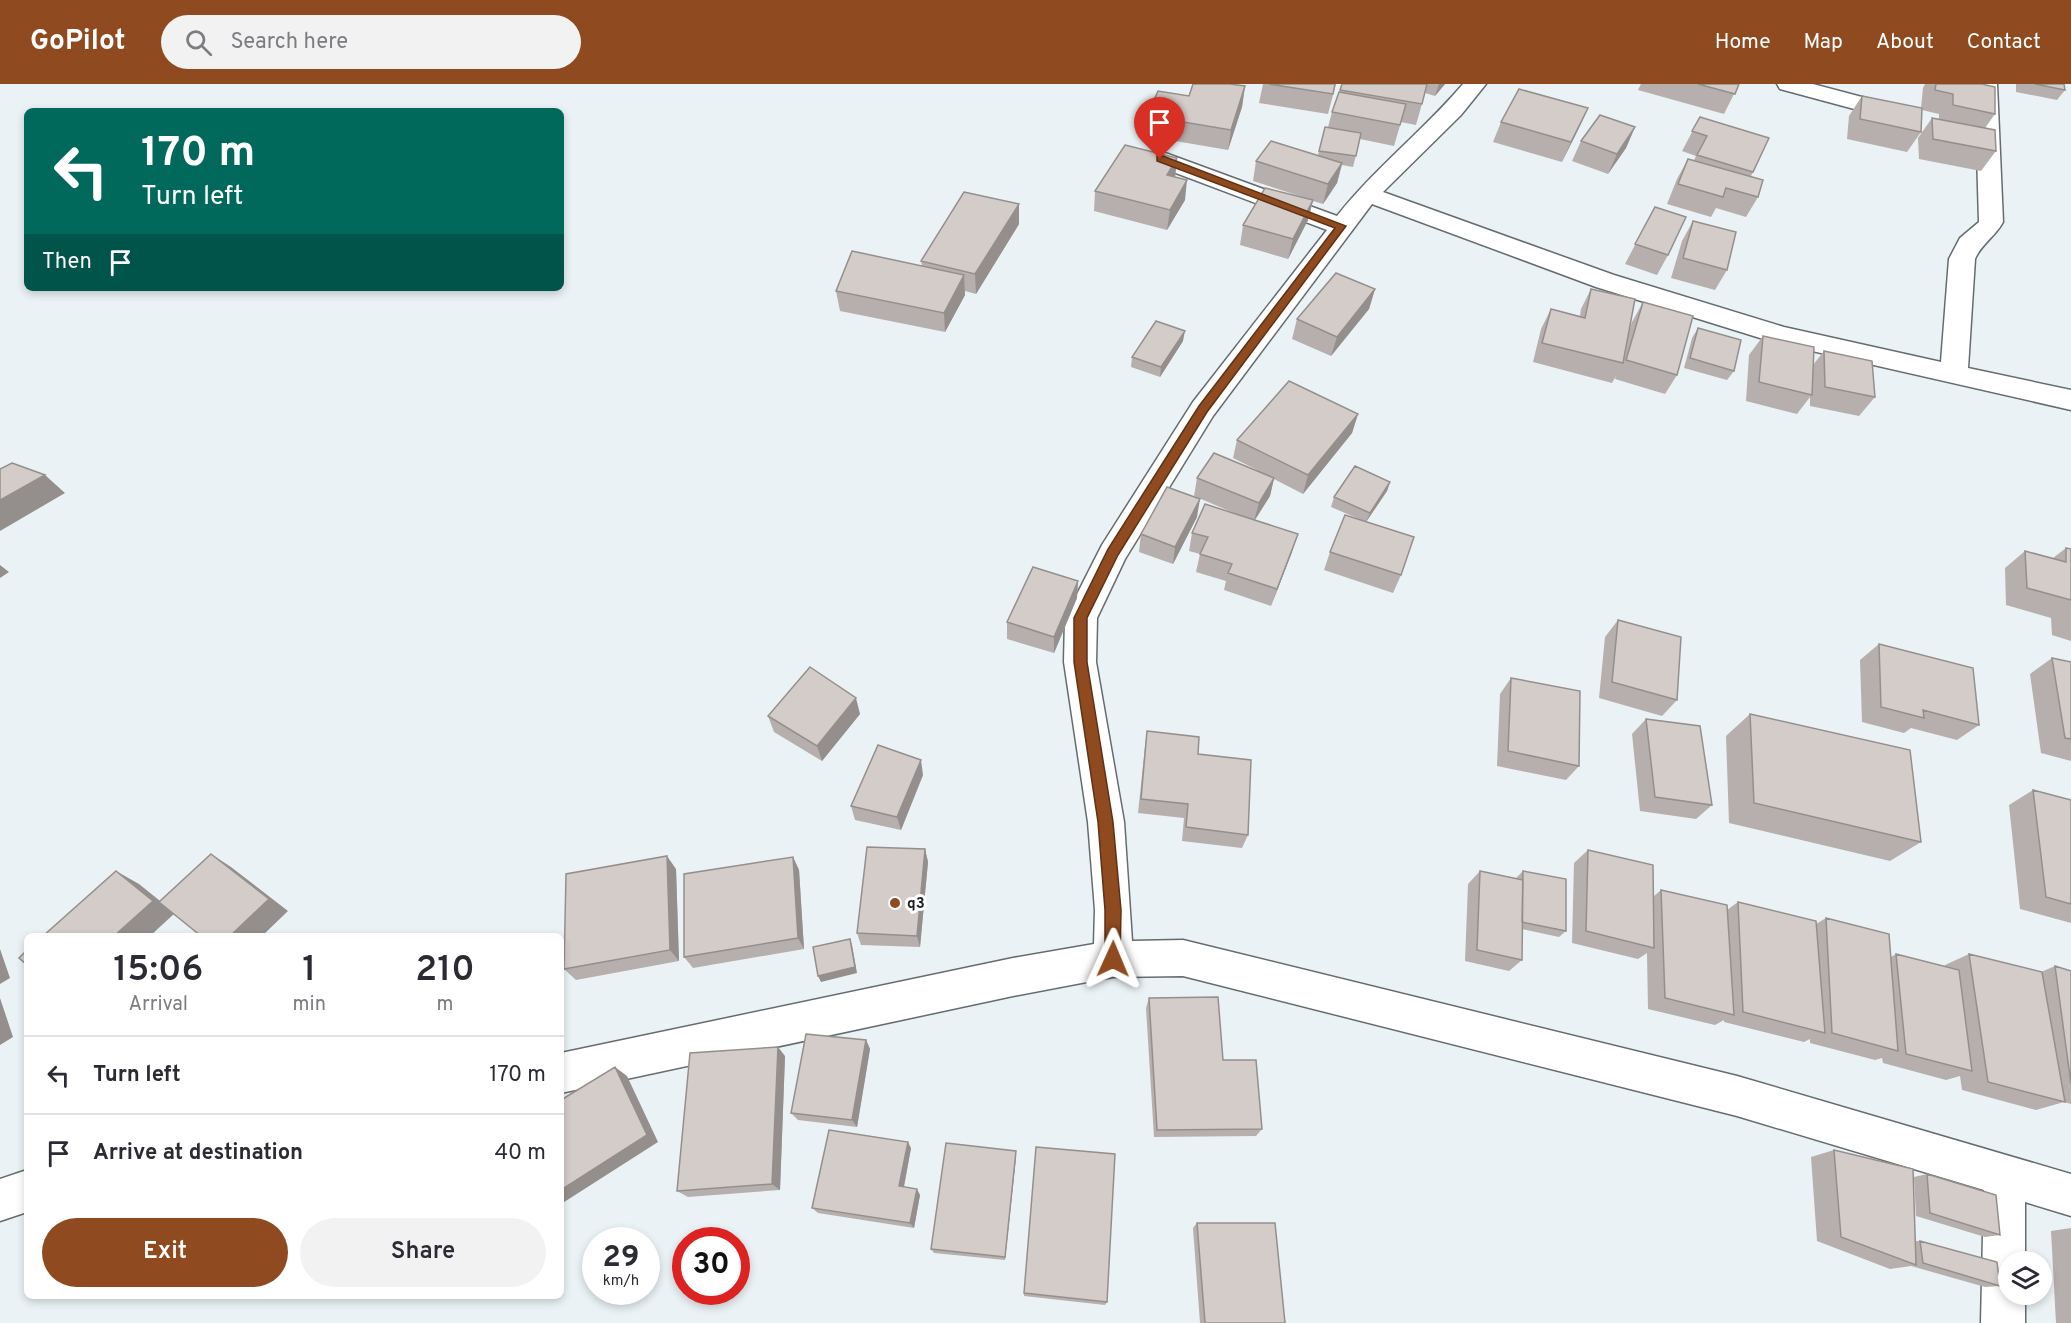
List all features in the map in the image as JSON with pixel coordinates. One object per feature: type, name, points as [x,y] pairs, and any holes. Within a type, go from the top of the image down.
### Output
[{"type":"street","points":[[1113,959],[1113,910],[1106,822],[1080,662],[1081,618],[1113,553],[1203,409],[1367,194],[1453,110],[1475,84]]},
{"type":"street","points":[[1788,84],[1884,110]]},
{"type":"street","points":[[1954,374],[1962,259],[1969,244],[1986,231],[1991,222],[1986,84]]},
{"type":"street","points":[[1160,159],[1341,226]]},
{"type":"street","points":[[1367,194],[1605,281],[1782,336],[2071,400]]},
{"type":"street","points":[[564,1072],[805,1023],[906,999],[1113,959],[1183,958],[1252,973],[1737,1096],[2071,1195]]},
{"type":"street","points":[[2003,1323],[2005,1175]]},
{"type":"street","points":[[0,1200],[24,1192]]},
{"type":"building","points":[[1193,84],[1245,86],[1231,130],[1147,116],[1158,91],[1189,96]]},
{"type":"building","points":[[1269,84],[1335,84],[1333,94]]},
{"type":"building","points":[[1342,84],[1427,84],[1422,104],[1340,90]]},
{"type":"building","points":[[1698,84],[1739,84],[1735,94]]},
{"type":"building","points":[[1936,84],[1982,84],[1995,87],[1995,114],[1953,105],[1953,94],[1935,90]]},
{"type":"building","points":[[2035,84],[2064,84],[2065,90]]},
{"type":"building","points":[[1519,89],[1588,108],[1571,142],[1501,122]]},
{"type":"building","points":[[1339,92],[1406,104],[1400,125],[1332,112]]},
{"type":"building","points":[[1862,96],[1922,108],[1921,132],[1860,119]]},
{"type":"building","points":[[1600,115],[1635,127],[1617,154],[1581,141]]},
{"type":"building","points":[[1700,117],[1769,138],[1753,172],[1697,155],[1707,136],[1692,131]]},
{"type":"building","points":[[1932,118],[1995,130],[1996,151],[1933,139]]},
{"type":"building","points":[[1325,127],[1361,133],[1356,156],[1319,151]]},
{"type":"building","points":[[1271,141],[1342,163],[1328,184],[1256,161]]},
{"type":"building","points":[[1125,145],[1177,158],[1167,175],[1187,180],[1170,210],[1095,191]]},
{"type":"building","points":[[1688,159],[1763,180],[1758,197],[1726,188],[1723,197],[1678,184]]},
{"type":"building","points":[[1265,188],[1313,200],[1293,239],[1243,225]]},
{"type":"building","points":[[964,192],[1019,204],[975,274],[921,261]]},
{"type":"building","points":[[1655,207],[1686,217],[1668,255],[1635,244]]},
{"type":"building","points":[[1693,221],[1736,232],[1727,270],[1683,258]]},
{"type":"building","points":[[852,251],[964,275],[944,313],[836,291]]},
{"type":"building","points":[[1336,273],[1375,289],[1337,337],[1297,319]]},
{"type":"building","points":[[1591,289],[1635,299],[1623,363],[1542,343],[1551,309],[1585,318]]},
{"type":"building","points":[[1643,302],[1693,316],[1677,375],[1626,360]]},
{"type":"building","points":[[1156,321],[1185,331],[1161,367],[1132,357]]},
{"type":"building","points":[[1698,328],[1741,340],[1734,371],[1690,358]]},
{"type":"building","points":[[1763,336],[1814,347],[1812,395],[1759,382]]},
{"type":"building","points":[[1824,351],[1872,361],[1875,397],[1825,387]]},
{"type":"building","points":[[1289,381],[1358,414],[1308,475],[1237,440]]},
{"type":"building","points":[[1214,453],[1274,478],[1259,503],[1197,478]]},
{"type":"building","points":[[12,463],[45,475],[0,500],[0,469]]},
{"type":"building","points":[[1355,466],[1390,482],[1370,513],[1334,497]]},
{"type":"building","points":[[1167,487],[1200,499],[1175,547],[1141,534]]},
{"type":"building","points":[[1205,504],[1298,534],[1277,589],[1228,573],[1232,564],[1200,554],[1208,537],[1192,533]]},
{"type":"building","points":[[1345,515],[1414,537],[1401,575],[1330,552]]},
{"type":"building","points":[[2066,548],[2071,549],[2071,600],[2027,588],[2025,551],[2066,562]]},
{"type":"building","points":[[1033,567],[1078,581],[1054,637],[1007,622]]},
{"type":"building","points":[[1618,620],[1681,637],[1677,700],[1612,682]]},
{"type":"building","points":[[1879,644],[1973,668],[1979,725],[1923,710],[1924,718],[1881,707]]},
{"type":"building","points":[[2052,658],[2071,662],[2071,739],[2065,738]]},
{"type":"building","points":[[810,667],[856,698],[817,746],[768,716]]},
{"type":"building","points":[[1511,678],[1580,691],[1579,766],[1508,751]]},
{"type":"building","points":[[1750,714],[1910,750],[1921,842],[1754,803]]},
{"type":"building","points":[[1646,719],[1700,726],[1712,805],[1655,797]]},
{"type":"building","points":[[1147,731],[1199,737],[1198,754],[1251,760],[1248,835],[1186,827],[1188,804],[1141,799]]},
{"type":"building","points":[[878,745],[921,760],[897,817],[851,806]]},
{"type":"building","points":[[2033,790],[2071,800],[2071,904],[2046,897]]},
{"type":"building","name":"q3","points":[[867,847],[925,849],[917,936],[857,933]]},
{"type":"building","points":[[1588,850],[1653,865],[1654,948],[1586,931]]},
{"type":"building","points":[[211,854],[269,899],[233,933],[197,933],[159,902]]},
{"type":"building","points":[[667,856],[670,950],[564,969],[566,874]]},
{"type":"building","points":[[793,857],[798,938],[684,957],[684,874]]},
{"type":"building","points":[[116,871],[153,901],[117,933],[46,933]]},
{"type":"building","points":[[1480,871],[1523,880],[1522,960],[1477,950]]},
{"type":"building","points":[[1523,871],[1566,879],[1566,931],[1522,922]]},
{"type":"building","points":[[1661,890],[1727,905],[1734,1015],[1665,998]]},
{"type":"building","points":[[1738,902],[1816,921],[1825,1033],[1743,1012]]},
{"type":"building","points":[[1826,918],[1889,934],[1898,1051],[1832,1033]]},
{"type":"building","points":[[850,939],[855,967],[818,976],[813,947]]},
{"type":"building","points":[[24,953],[24,962],[19,958]]},
{"type":"building","points":[[1896,954],[1959,970],[1972,1071],[1906,1054]]},
{"type":"building","points":[[1969,954],[2042,972],[2065,1102],[1988,1082]]},
{"type":"building","points":[[2055,966],[2071,971],[2071,1084]]},
{"type":"building","points":[[1218,997],[1223,1060],[1256,1060],[1262,1129],[1157,1130],[1149,998]]},
{"type":"building","points":[[806,1034],[866,1040],[852,1120],[791,1113]]},
{"type":"building","points":[[778,1047],[772,1184],[677,1191],[690,1053]]},
{"type":"building","points":[[615,1067],[647,1135],[564,1188],[564,1098]]},
{"type":"building","points":[[829,1130],[908,1142],[899,1186],[917,1189],[910,1223],[812,1208]]},
{"type":"building","points":[[946,1143],[1016,1151],[1005,1257],[931,1249]]},
{"type":"building","points":[[1036,1147],[1115,1154],[1107,1302],[1024,1293]]},
{"type":"building","points":[[1834,1150],[1913,1169],[1916,1265],[1841,1237]]},
{"type":"building","points":[[1927,1174],[1996,1195],[2000,1235],[1930,1213]]},
{"type":"building","points":[[1197,1223],[1275,1223],[1285,1323],[1205,1323]]},
{"type":"building","points":[[1920,1241],[1997,1262],[1998,1285],[1923,1263]]},
{"type":"place","name":"q3","points":[[895,903]]},
{"type":"route","points":[[1113,959],[1113,910],[1106,822],[1080,662],[1081,618],[1113,553],[1203,409],[1341,226],[1160,159]]}]
